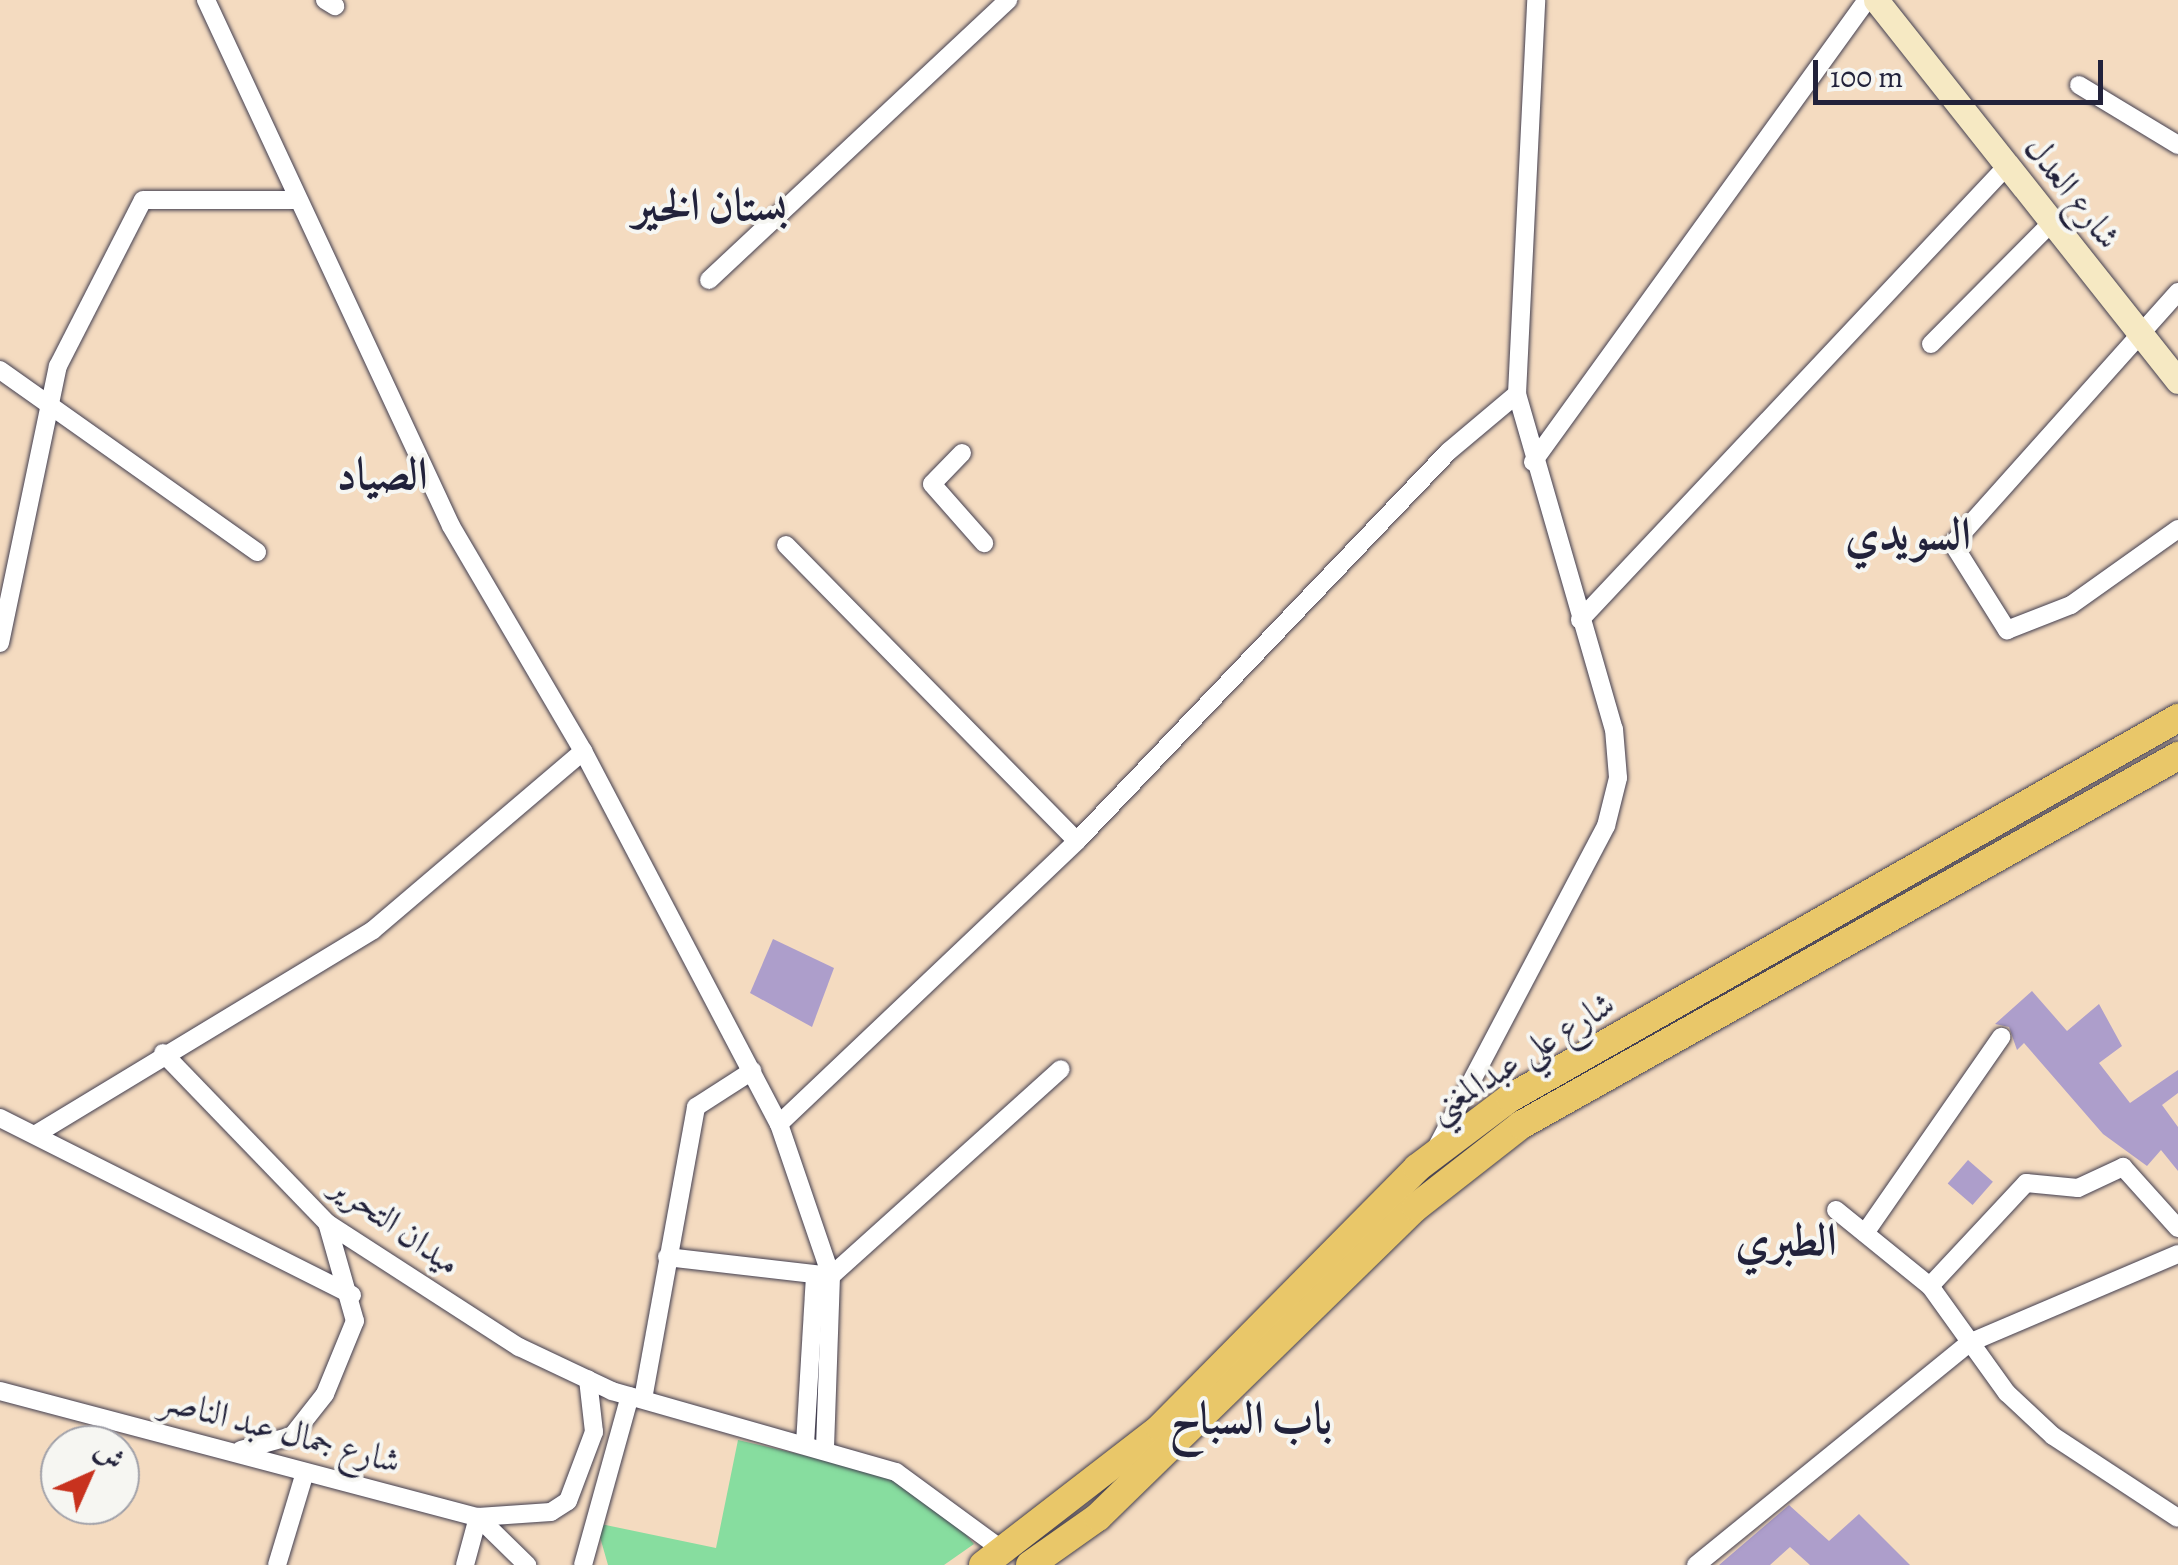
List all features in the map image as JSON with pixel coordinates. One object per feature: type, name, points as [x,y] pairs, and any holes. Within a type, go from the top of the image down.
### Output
[{"type":"main road","name":"شارع علي عبدالمغني","points":[[994,1558],[1160,1428],[1428,1159],[1510,1098],[2178,718]]},
{"type":"main road","name":"شارع علي عبدالمغني","points":[[1030,1565],[1124,1494],[1416,1207],[1521,1124],[2178,756]]},
{"type":"main road","points":[[1510,1098],[1521,1124]]},
{"type":"street","points":[[206,0],[451,526],[583,751],[778,1124],[823,1276],[825,1449]]},
{"type":"street","points":[[709,280],[1008,0]]},
{"type":"street","points":[[1428,1159],[1476,1082],[1612,810],[1618,745],[1516,394],[1536,0]]},
{"type":"street","points":[[1533,462],[1867,0]]},
{"type":"street","name":"شارع العدل","points":[[1876,0],[2178,381]]},
{"type":"street","points":[[2079,86],[2178,145]]},
{"type":"street","points":[[1580,620],[2007,166]]},
{"type":"street","points":[[0,643],[58,366],[143,200],[297,200]]},
{"type":"street","points":[[1931,344],[2054,221]]},
{"type":"street","points":[[2178,292],[1954,544],[2007,630],[2071,605],[2178,529]]},
{"type":"street","points":[[0,370],[257,552]]},
{"type":"street","points":[[778,1124],[1076,841],[1449,451],[1516,394]]},
{"type":"street","points":[[962,452],[932,484],[984,543]]},
{"type":"street","points":[[786,544],[1076,841]]},
{"type":"street","points":[[38,1133],[163,1052],[374,930],[583,751]]},
{"type":"street","points":[[1865,1233],[2001,1037]]},
{"type":"street","name":"ميدان التحرير","points":[[163,1052],[327,1223],[519,1347],[637,1397],[825,1449],[920,1484],[994,1558]]},
{"type":"street","points":[[805,1444],[823,1276],[1061,1069]]},
{"type":"street","points":[[582,1565],[637,1397],[696,1107],[752,1071]]},
{"type":"street","points":[[0,1118],[38,1133],[352,1295]]},
{"type":"street","points":[[1930,1286],[2026,1184],[2078,1188],[2124,1168],[2178,1228]]},
{"type":"street","points":[[1836,1210],[1930,1286],[1969,1344],[2053,1436],[2178,1518]]},
{"type":"street","points":[[240,1450],[292,1436],[324,1394],[355,1321],[352,1295],[327,1223]]},
{"type":"street","points":[[1696,1565],[1969,1344],[2178,1254]]},
{"type":"street","points":[[667,1257],[823,1276]]},
{"type":"street","points":[[465,1565],[478,1518],[556,1511],[568,1501],[594,1432],[588,1379]]},
{"type":"street","name":"شارع جمال عبد الناصر","points":[[0,1390],[240,1450],[305,1472],[478,1518],[528,1565]]},
{"type":"street","points":[[277,1565],[305,1472]]},
{"type":"green space","points":[[738,1440],[888,1475],[939,1503],[974,1544],[944,1565],[608,1565],[596,1523],[716,1548]]},
{"type":"building","points":[[773,939],[834,968],[812,1027],[750,993]]},
{"type":"building","points":[[2032,991],[2067,1031],[2099,1004],[2122,1046],[2099,1063],[2130,1103],[2178,1070],[2178,1093],[2162,1105],[2178,1127],[2178,1171],[2161,1150],[2147,1166],[2103,1134],[2024,1043],[2017,1050],[2009,1027],[1995,1024]]},
{"type":"building","points":[[1968,1160],[1993,1182],[1973,1205],[1948,1183]]},
{"type":"building","points":[[1789,1505],[1829,1541],[1859,1514],[1910,1565],[1810,1565],[1790,1547],[1770,1565],[1719,1565]]},
{"type":"district","name":"بستان الخير","points":[[710,206]]},
{"type":"district","name":"الصياد","points":[[382,475]]},
{"type":"district","name":"السويدي","points":[[1908,535]]},
{"type":"district","name":"الطبري","points":[[1786,1241]]},
{"type":"district","name":"باب السباح","points":[[1251,1419]]}]
